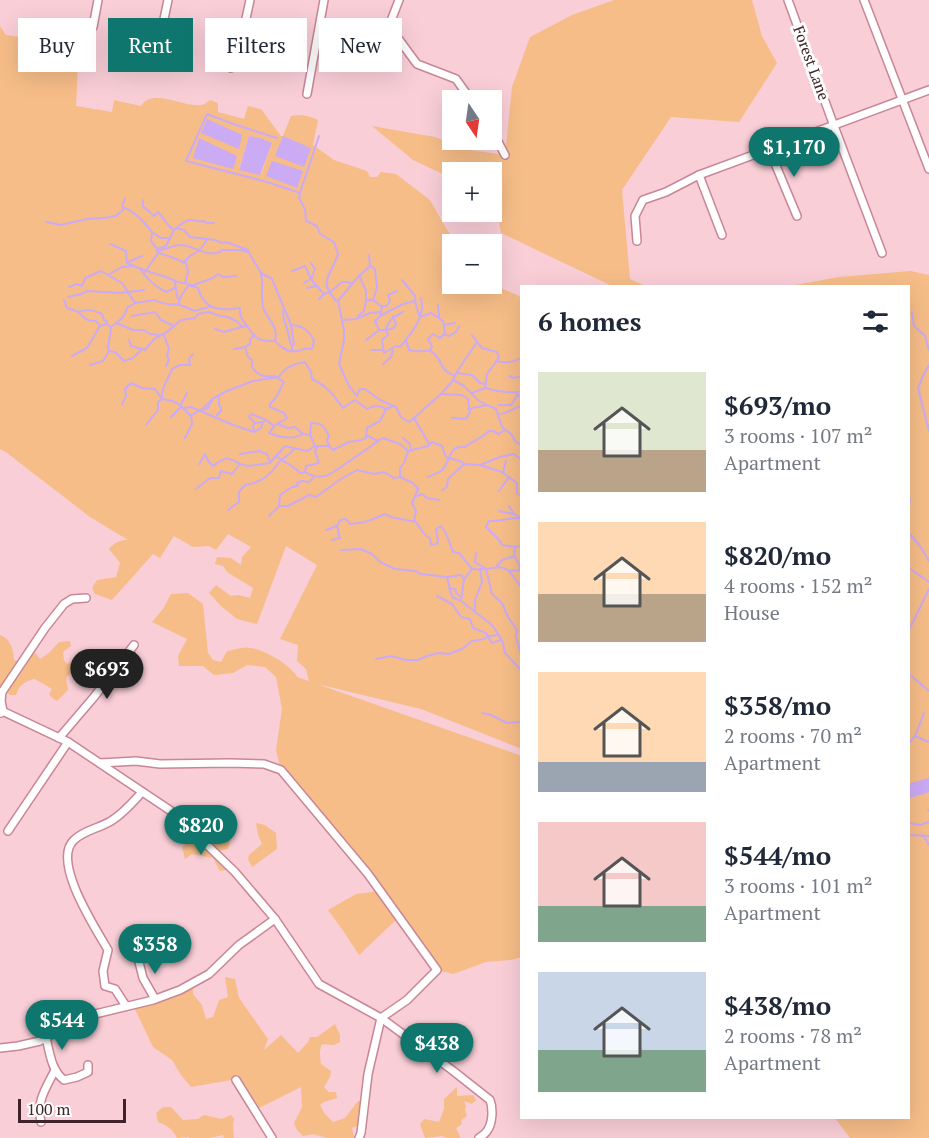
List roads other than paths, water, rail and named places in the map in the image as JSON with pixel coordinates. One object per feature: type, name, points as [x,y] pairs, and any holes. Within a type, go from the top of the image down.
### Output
[{"type":"street","points":[[95,18],[98,0]]},
{"type":"street","points":[[164,18],[168,0]]},
{"type":"street","points":[[246,18],[250,0]]},
{"type":"street","points":[[307,94],[324,0]]},
{"type":"street","points":[[399,0],[389,26],[417,64],[456,79],[464,90]]},
{"type":"street","name":"Forest Lane","points":[[788,0],[882,253]]},
{"type":"street","points":[[864,0],[929,169]]},
{"type":"street","points":[[637,241],[635,216],[643,200],[666,192],[699,175],[929,90]]},
{"type":"street","points":[[502,148],[506,155]]},
{"type":"street","points":[[769,149],[797,216]]},
{"type":"street","points":[[699,175],[722,235]]},
{"type":"street","points":[[86,598],[72,599],[64,604],[45,628],[2,692],[1,712],[68,742],[174,813],[235,872],[275,919],[319,984],[381,1018],[490,1100],[492,1104],[491,1121],[482,1137]]},
{"type":"street","points":[[59,738],[134,645]]},
{"type":"street","points":[[8,831],[68,742]]},
{"type":"street","points":[[100,763],[136,760],[160,764],[241,763],[264,764],[281,770],[368,874],[437,970],[407,1000],[381,1018],[368,1074],[361,1137]]},
{"type":"street","points":[[126,1006],[115,990],[105,985],[103,971],[108,950],[78,898],[71,879],[68,856],[73,841],[121,814],[142,792]]},
{"type":"street","points":[[0,1048],[18,1046],[46,1038],[83,1017],[155,999],[180,990],[209,974],[239,945],[275,919]]},
{"type":"street","points":[[138,958],[145,982],[155,999]]},
{"type":"street","points":[[46,1038],[54,1070],[64,1080],[88,1072],[88,1065]]},
{"type":"street","points":[[41,1122],[40,1101],[54,1070]]},
{"type":"street","points":[[237,1080],[272,1138]]},
{"type":"waterway","points":[[277,138],[207,114],[186,161],[300,193],[299,198],[305,209],[306,221],[317,226],[320,234],[334,242],[338,254],[327,283],[330,293],[338,301]]},
{"type":"waterway","points":[[300,193],[319,136]]},
{"type":"waterway","points":[[125,198],[122,207],[135,214],[149,228],[152,232],[151,241],[157,249]]},
{"type":"waterway","points":[[143,200],[143,206],[154,216],[158,212],[174,230],[166,246],[157,249],[158,253],[186,263],[188,272],[185,283],[198,288],[204,301],[214,308],[240,308],[242,319],[253,334],[261,340],[275,341],[291,351],[312,349],[314,341],[308,331],[291,325]]},
{"type":"waterway","points":[[46,222],[61,225],[116,216],[125,208]]},
{"type":"waterway","points":[[175,229],[188,220],[214,223]]},
{"type":"waterway","points":[[176,228],[184,230],[190,237],[226,242],[248,250],[260,271],[264,310],[274,328],[275,341]]},
{"type":"waterway","points":[[152,232],[161,238],[168,238]]},
{"type":"waterway","points":[[183,263],[199,251],[207,240]]},
{"type":"waterway","points":[[110,244],[126,251],[127,263],[185,283]]},
{"type":"waterway","points":[[157,251],[179,245],[209,253],[222,250],[248,252]]},
{"type":"waterway","points":[[145,272],[158,253]]},
{"type":"waterway","points":[[369,255],[370,266],[375,269],[377,288],[373,300],[382,307],[380,316],[375,321],[379,330],[386,330],[388,335],[382,340],[384,353],[396,346],[400,347],[413,330],[422,311],[421,298]]},
{"type":"waterway","points":[[128,262],[142,256]]},
{"type":"waterway","points":[[311,263],[315,269],[311,279]]},
{"type":"waterway","points":[[134,266],[122,267],[108,275],[122,283],[135,303],[155,300],[165,304],[180,305],[195,311],[210,306]]},
{"type":"waterway","points":[[292,271],[305,266],[311,279]]},
{"type":"waterway","points":[[357,396],[349,386],[339,364],[344,330],[338,301],[370,266]]},
{"type":"waterway","points":[[141,270],[146,277],[166,292],[175,288]]},
{"type":"waterway","points":[[69,287],[77,284],[82,286],[85,278],[101,271],[108,275]]},
{"type":"waterway","points":[[261,273],[272,279],[291,325],[294,344],[292,351]]},
{"type":"waterway","points":[[191,286],[218,274],[223,277],[236,276]]},
{"type":"waterway","points":[[359,275],[366,291],[366,300],[373,300]]},
{"type":"waterway","points":[[304,283],[311,279],[316,285]]},
{"type":"waterway","points":[[402,280],[415,296],[420,317],[431,313],[443,321],[445,333],[440,338],[433,334],[428,339],[432,346],[430,351]]},
{"type":"waterway","points":[[175,282],[179,299]]},
{"type":"waterway","points":[[319,299],[342,282],[352,284]]},
{"type":"waterway","points":[[178,305],[188,286]]},
{"type":"waterway","points":[[307,288],[317,286],[324,294]]},
{"type":"waterway","points":[[68,297],[87,291],[120,293],[144,290]]},
{"type":"waterway","points":[[382,306],[387,306],[390,300],[388,295],[397,291]]},
{"type":"waterway","points":[[64,300],[67,308],[76,311],[86,319],[96,321],[100,326]]},
{"type":"waterway","points":[[358,316],[364,311],[366,301]]},
{"type":"waterway","points":[[380,316],[403,304],[415,301]]},
{"type":"waterway","points":[[72,356],[87,348],[100,326],[107,324],[111,327],[123,317],[127,308],[135,303]]},
{"type":"waterway","points":[[438,305],[439,317]]},
{"type":"waterway","points":[[284,308],[283,317],[292,346]]},
{"type":"waterway","points":[[78,312],[88,310],[102,314],[107,324]]},
{"type":"waterway","points":[[132,316],[155,312],[161,320],[174,326]]},
{"type":"waterway","points":[[129,340],[131,346],[145,350],[154,339],[181,320],[195,318],[198,314],[209,312],[228,317],[242,327],[247,326]]},
{"type":"waterway","points":[[342,320],[356,319],[370,313],[380,312]]},
{"type":"waterway","points":[[386,330],[392,319],[403,312]]},
{"type":"waterway","points":[[912,313],[914,326],[925,336],[929,350]]},
{"type":"waterway","points":[[386,330],[394,328],[396,324],[393,316]]},
{"type":"waterway","points":[[116,323],[133,330],[144,330],[158,335]]},
{"type":"waterway","points":[[444,325],[455,323]]},
{"type":"waterway","points":[[445,335],[449,336],[456,332],[459,326]]},
{"type":"waterway","points":[[90,365],[103,361],[109,351],[111,327]]},
{"type":"waterway","points":[[215,329],[224,332],[241,327]]},
{"type":"waterway","points":[[366,340],[378,331]]},
{"type":"waterway","points":[[164,335],[169,349],[167,355],[169,360],[166,366]]},
{"type":"waterway","points":[[429,444],[414,418],[451,383],[477,342],[472,335]]},
{"type":"waterway","points":[[234,349],[250,344],[253,336]]},
{"type":"waterway","points":[[406,340],[409,350],[430,351],[437,357],[444,369],[455,376]]},
{"type":"waterway","points":[[477,342],[482,348],[497,352],[499,358],[487,374],[485,388],[502,392],[518,392],[517,396]]},
{"type":"waterway","points":[[245,347],[248,357],[252,360],[252,367],[259,374],[274,376],[284,382],[277,397],[270,404],[270,407],[284,413],[287,418],[277,424],[288,428],[295,427],[303,434],[310,435],[315,446],[329,446],[333,450],[368,436],[378,441],[383,438],[400,444],[408,451],[428,446],[432,442],[442,446],[446,457],[465,464],[480,465],[502,472],[517,483],[517,493],[520,495]]},
{"type":"waterway","points":[[109,351],[115,352],[124,361],[133,358],[141,350]]},
{"type":"waterway","points":[[372,350],[383,350]]},
{"type":"waterway","points":[[383,364],[391,357],[393,350]]},
{"type":"waterway","points":[[146,425],[158,410],[158,402],[162,399],[164,387],[172,369],[180,365],[190,365],[189,359],[193,354]]},
{"type":"waterway","points":[[496,361],[509,362],[520,358]]},
{"type":"waterway","points":[[185,438],[192,424],[191,416],[208,408],[212,399],[253,381],[278,377],[287,368],[305,362],[312,379],[330,391],[343,408],[355,400],[367,409],[377,406],[386,409]]},
{"type":"waterway","points":[[929,365],[918,388],[929,431]]},
{"type":"waterway","points":[[456,373],[472,375],[480,383],[486,384]]},
{"type":"waterway","points":[[509,376],[520,376]]},
{"type":"waterway","points":[[453,380],[464,386],[486,405]]},
{"type":"waterway","points":[[122,404],[126,396],[125,389],[131,383],[142,388],[155,389],[162,399],[178,404],[190,415]]},
{"type":"waterway","points":[[472,393],[485,388]]},
{"type":"waterway","points":[[357,395],[360,389],[365,389],[380,400],[396,407],[401,417],[409,422],[414,418]]},
{"type":"waterway","points":[[181,404],[187,393]]},
{"type":"waterway","points":[[441,394],[462,395],[468,399],[470,412],[466,419],[452,418]]},
{"type":"waterway","points":[[499,405],[511,405],[517,396],[520,396]]},
{"type":"waterway","points":[[217,415],[221,411],[219,397]]},
{"type":"waterway","points":[[201,410],[212,400]]},
{"type":"waterway","points":[[468,409],[487,405],[496,409],[502,427],[520,445]]},
{"type":"waterway","points":[[171,417],[182,406]]},
{"type":"waterway","points":[[366,438],[367,428],[380,421],[386,409],[393,406]]},
{"type":"waterway","points":[[184,408],[191,407],[254,432],[261,428],[266,420],[274,426],[277,424]]},
{"type":"waterway","points":[[498,414],[520,407]]},
{"type":"waterway","points":[[255,423],[249,417],[251,414],[266,420]]},
{"type":"waterway","points":[[254,432],[255,423],[263,422]]},
{"type":"waterway","points":[[310,435],[311,423],[321,425],[329,436],[327,440],[329,446]]},
{"type":"waterway","points":[[274,426],[269,433],[277,436],[295,437],[303,434]]},
{"type":"waterway","points":[[428,477],[442,470],[456,448],[465,447],[489,431],[499,434],[505,430]]},
{"type":"waterway","points":[[403,438],[410,444],[411,451]]},
{"type":"waterway","points":[[196,489],[210,478],[219,478],[221,471],[232,474],[240,464],[248,466],[270,463],[276,456],[300,473],[324,476],[378,441]]},
{"type":"waterway","points":[[276,456],[285,446],[293,448]]},
{"type":"waterway","points":[[228,510],[239,502],[239,492],[245,485],[266,477],[294,448],[307,451],[315,446]]},
{"type":"waterway","points":[[305,472],[306,466],[319,463],[315,451],[317,447]]},
{"type":"waterway","points":[[240,454],[259,451],[267,454],[270,462]]},
{"type":"waterway","points":[[279,506],[288,506],[309,495],[316,497],[357,470],[374,474],[384,472],[394,478],[400,477],[400,468],[408,452]]},
{"type":"waterway","points":[[199,464],[205,454],[213,466],[226,459],[240,464]]},
{"type":"waterway","points":[[480,465],[514,454],[520,458]]},
{"type":"waterway","points":[[503,473],[506,461]]},
{"type":"waterway","points":[[442,490],[447,487],[448,479],[464,464]]},
{"type":"waterway","points":[[269,516],[279,506],[280,495],[298,486],[297,483],[309,482],[314,477]]},
{"type":"waterway","points":[[400,477],[413,483],[418,489],[412,503],[416,511],[414,521]]},
{"type":"waterway","points":[[499,491],[509,477]]},
{"type":"waterway","points":[[417,496],[422,494],[427,498],[439,500]]},
{"type":"waterway","points":[[509,506],[514,514],[520,517]]},
{"type":"waterway","points":[[499,511],[514,514]]},
{"type":"waterway","points":[[326,530],[337,526],[340,520],[346,519],[350,524],[355,524],[385,514],[416,522],[430,538],[431,545],[437,544],[436,529],[441,526],[453,552],[459,553],[472,569],[500,567],[509,571],[520,570]]},
{"type":"waterway","points":[[520,518],[489,521],[486,527],[502,545],[515,547],[514,556],[520,569]]},
{"type":"waterway","points":[[332,540],[340,538],[337,526]]},
{"type":"waterway","points":[[910,534],[929,561]]},
{"type":"waterway","points":[[515,547],[520,546]]},
{"type":"waterway","points":[[341,550],[361,549],[395,569],[447,577],[461,575],[464,579]]},
{"type":"waterway","points":[[476,553],[475,562],[486,569],[492,594],[502,603],[517,630],[516,636],[520,651]]},
{"type":"waterway","points":[[497,566],[502,560],[514,556]]},
{"type":"waterway","points":[[472,569],[464,579],[461,601],[492,625],[503,643],[505,653],[520,669]]},
{"type":"waterway","points":[[475,610],[475,600],[482,582],[480,569]]},
{"type":"waterway","points":[[910,569],[929,582]]},
{"type":"waterway","points":[[509,571],[520,585]]},
{"type":"waterway","points":[[447,577],[452,597],[461,601]]},
{"type":"waterway","points":[[449,588],[455,589],[460,596]]},
{"type":"waterway","points":[[910,628],[929,589]]},
{"type":"waterway","points":[[437,596],[452,604],[461,617],[470,619],[473,628],[486,633],[492,643],[501,640]]},
{"type":"waterway","points":[[376,659],[391,656],[418,660],[439,653],[449,654],[462,649],[472,641],[499,635]]},
{"type":"waterway","points":[[910,675],[929,691]]},
{"type":"waterway","points":[[482,713],[507,723],[520,722]]},
{"type":"waterway","points":[[910,742],[915,736],[924,713]]},
{"type":"waterway","points":[[915,736],[929,742]]},
{"type":"waterway","points":[[910,791],[929,785]]},
{"type":"waterway","points":[[910,823],[920,825],[929,822]]},
{"type":"waterway","points":[[910,835],[929,836]]},
{"type":"waterway","points":[[923,835],[929,845]]}]
